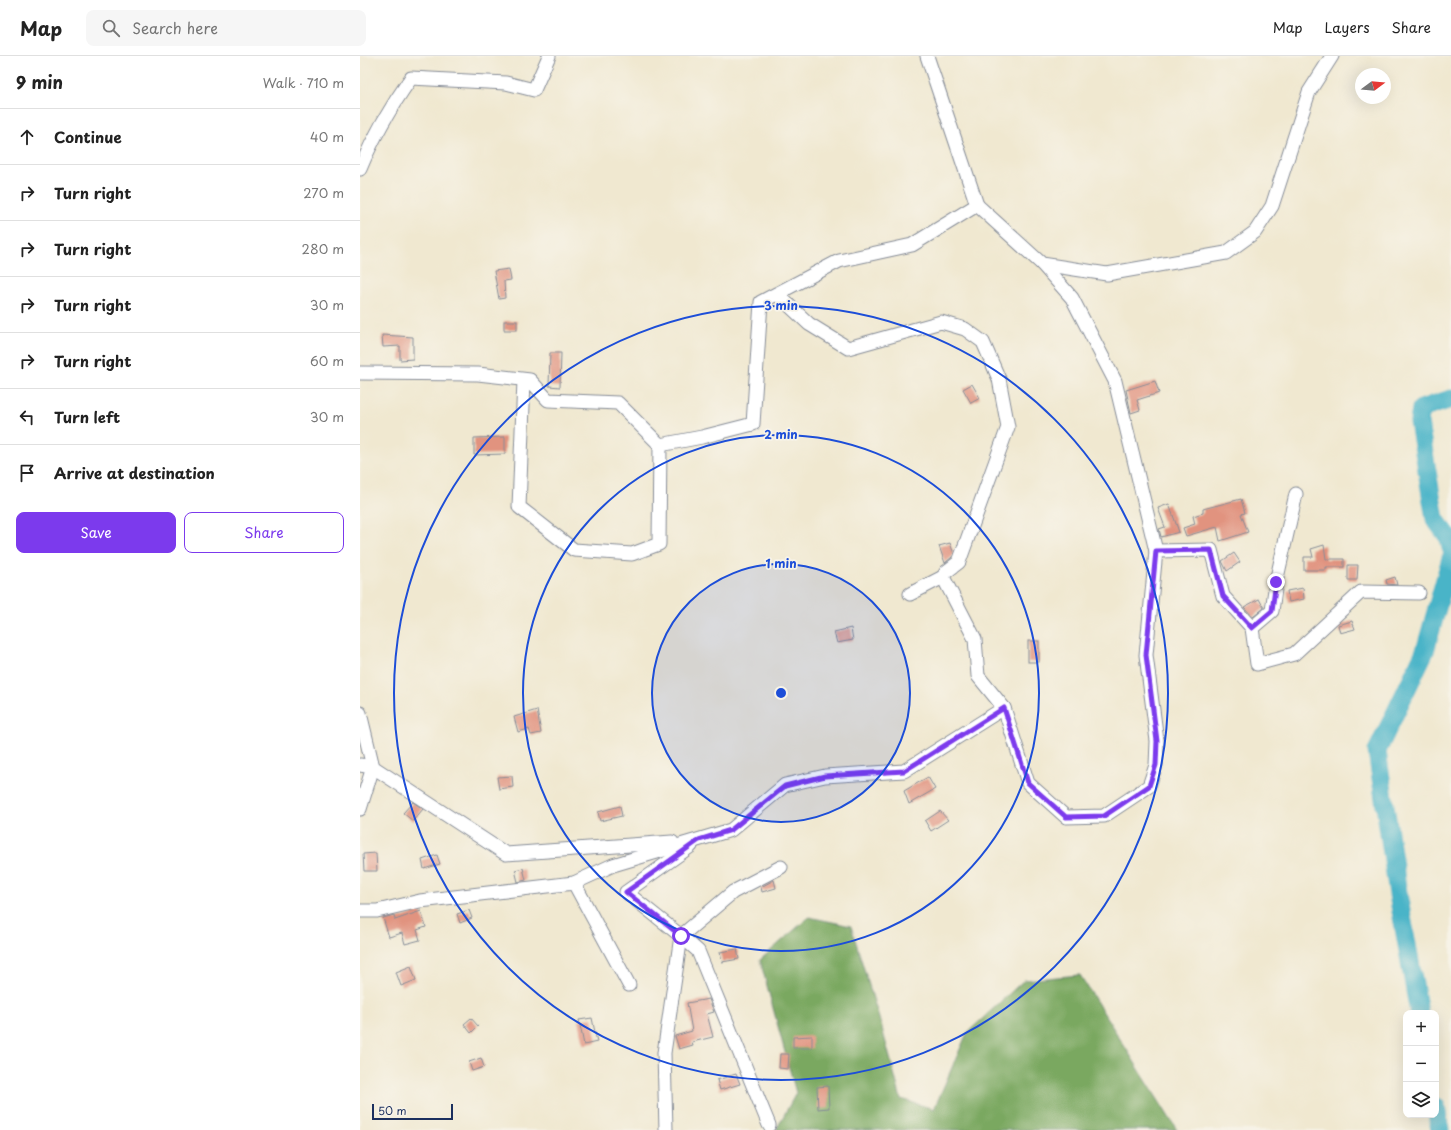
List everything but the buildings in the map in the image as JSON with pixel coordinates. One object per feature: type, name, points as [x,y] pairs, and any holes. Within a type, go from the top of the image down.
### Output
[{"type":"street","points":[[360,169],[384,117],[411,78],[506,82],[534,90],[549,56]]},
{"type":"street","points":[[927,56],[977,206],[1042,264],[1072,298],[1115,381],[1156,551],[1146,655],[1157,741],[1156,765],[1149,786],[1104,816],[1066,817],[1028,783],[1004,708],[978,676],[975,639],[943,577]]},
{"type":"street","points":[[1042,264],[1107,274],[1226,253],[1255,232],[1272,206],[1309,92],[1332,56]]},
{"type":"street","points":[[660,445],[702,437],[753,424],[761,302],[839,261],[912,246],[977,206]]},
{"type":"street","points":[[777,294],[809,324],[848,348],[941,322],[965,329],[983,342],[999,379],[1008,427],[960,562],[946,572],[943,577],[910,594]]},
{"type":"street","points":[[360,373],[478,374],[530,380],[548,400],[618,403],[660,445],[659,544],[632,554],[574,550],[519,507],[524,380]]},
{"type":"street","points":[[1252,628],[1272,611],[1276,582],[1296,494]]},
{"type":"street","points":[[1156,551],[1211,550],[1223,596],[1252,628],[1257,664],[1294,654],[1360,592],[1419,593]]},
{"type":"street","points":[[360,911],[377,910],[420,901],[574,883],[612,865],[731,830],[785,786],[825,776],[904,771],[1004,708]]},
{"type":"street","points":[[360,713],[366,766],[360,809]]},
{"type":"street","points":[[366,766],[506,854],[699,840]]},
{"type":"street","points":[[699,840],[626,892],[698,951],[769,1125]]},
{"type":"street","points":[[666,1130],[664,1052],[681,936],[733,892],[781,867]]},
{"type":"street","points":[[574,883],[629,985]]},
{"type":"green space","points":[[809,917],[851,926],[882,1028],[901,1099],[934,1109],[967,1033],[1024,980],[1080,975],[1177,1130],[776,1130],[796,1093],[760,960]]},
{"type":"waterway","points":[[1451,399],[1421,409],[1419,422],[1435,519],[1449,538],[1451,548]]},
{"type":"waterway","points":[[1418,1010],[1398,894],[1377,751],[1425,651],[1451,558]]},
{"type":"waterway","points":[[1438,1118],[1440,1130]]},
{"type":"route","points":[[681,936],[626,892],[699,840],[731,830],[785,786],[825,776],[904,771],[1004,708],[1028,783],[1066,817],[1084,818],[1104,816],[1149,786],[1156,765],[1157,741],[1146,655],[1156,551],[1211,550],[1223,596],[1252,628],[1272,611],[1276,582]]}]
